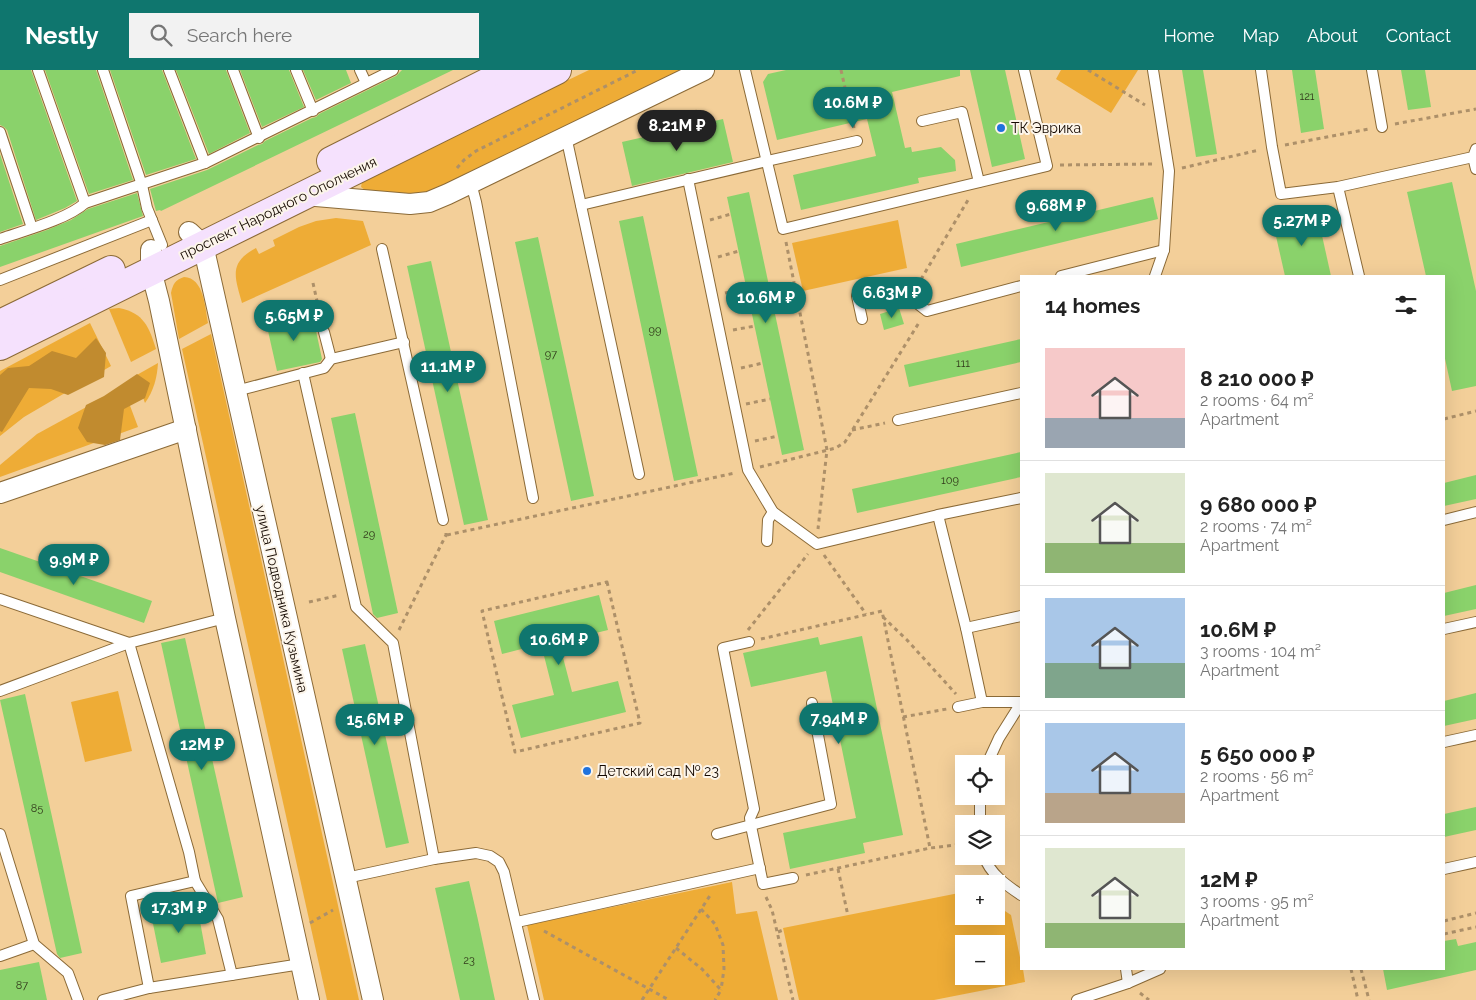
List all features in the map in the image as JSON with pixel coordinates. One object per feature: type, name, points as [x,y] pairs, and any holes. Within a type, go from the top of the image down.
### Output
[{"type":"main road","name":"проспект Народного Ополчения","points":[[196,239],[512,70]]},
{"type":"main road","name":"проспект Народного Ополчения","points":[[0,324],[155,255],[304,195],[557,70]]},
{"type":"main road","name":"проспект Народного Ополчения","points":[[0,346],[155,255]]},
{"type":"street","points":[[304,195],[410,204],[429,202],[704,70]]},
{"type":"street","name":"улица Подводника Кузьмина","points":[[196,239],[236,391],[373,1000]]},
{"type":"street","points":[[155,255],[159,301],[225,618],[309,1000]]},
{"type":"street","points":[[0,493],[186,429]]},
{"type":"lane","points":[[38,70],[85,203]]},
{"type":"lane","points":[[103,70],[152,220],[155,255]]},
{"type":"lane","points":[[169,70],[205,164]]},
{"type":"lane","points":[[233,70],[259,138]]},
{"type":"lane","points":[[296,70],[313,110]]},
{"type":"lane","points":[[360,70],[366,84]]},
{"type":"lane","points":[[0,239],[78,210],[85,203],[205,164],[393,70]]},
{"type":"lane","points":[[745,70],[783,229],[1047,166],[1024,70]]},
{"type":"lane","points":[[1153,70],[1169,171],[1164,250],[1155,275]]},
{"type":"lane","points":[[1261,70],[1281,194],[1338,187],[1475,153],[1476,169]]},
{"type":"lane","points":[[1372,70],[1382,126]]},
{"type":"lane","points":[[922,121],[962,112],[979,182]]},
{"type":"lane","points":[[0,132],[32,228]]},
{"type":"lane","points":[[566,136],[639,474]]},
{"type":"lane","points":[[581,205],[857,141]]},
{"type":"lane","points":[[688,179],[748,470],[772,512],[817,544],[938,515],[1020,498]]},
{"type":"lane","points":[[472,183],[533,498]]},
{"type":"lane","points":[[1338,187],[1359,275]]},
{"type":"lane","points":[[0,280],[152,220]]},
{"type":"lane","points":[[382,249],[443,520]]},
{"type":"lane","points":[[1065,275],[1164,250]]},
{"type":"lane","points":[[862,319],[857,296],[895,286],[927,311],[1020,286]]},
{"type":"lane","points":[[324,332],[331,359]]},
{"type":"lane","points":[[236,391],[324,368],[331,359],[404,342]]},
{"type":"lane","points":[[303,373],[356,607],[392,643],[434,859]]},
{"type":"lane","points":[[898,420],[1020,393]]},
{"type":"lane","points":[[767,541],[768,520],[772,512]]},
{"type":"lane","points":[[1445,520],[1476,512]]},
{"type":"lane","points":[[938,515],[982,702]]},
{"type":"lane","points":[[0,599],[129,643]]},
{"type":"lane","points":[[966,628],[1020,616]]},
{"type":"lane","points":[[0,691],[129,643],[225,618]]},
{"type":"lane","points":[[1445,629],[1476,622]]},
{"type":"lane","points":[[749,642],[723,648],[754,809],[750,818],[750,826],[763,884],[793,878]]},
{"type":"lane","points":[[129,643],[189,852],[195,880],[218,919],[232,975]]},
{"type":"lane","points":[[960,706],[982,702],[1020,702]]},
{"type":"lane","points":[[717,834],[831,804],[812,704]]},
{"type":"lane","points":[[991,755],[1020,704]]},
{"type":"lane","points":[[1445,742],[1476,735]]},
{"type":"lane","points":[[0,834],[34,944],[68,973],[78,1000]]},
{"type":"lane","points":[[346,878],[434,859],[476,853],[490,856],[499,862],[504,872],[520,921],[534,1000]]},
{"type":"lane","points":[[1445,868],[1476,862]]},
{"type":"lane","points":[[987,865],[1003,883],[1020,894]]},
{"type":"lane","points":[[520,921],[760,868]]},
{"type":"lane","points":[[149,988],[131,896],[195,880]]},
{"type":"lane","points":[[0,956],[34,944]]},
{"type":"lane","points":[[103,1000],[149,988],[301,964]]},
{"type":"lane","points":[[1126,970],[1128,983]]},
{"type":"lane","points":[[1077,1000],[1128,983],[1158,970]]},
{"type":"path","points":[[448,194],[452,174],[464,160],[476,151],[638,70]]},
{"type":"path","points":[[841,70],[853,123]]},
{"type":"path","points":[[1088,70],[1148,108]]},
{"type":"path","points":[[1169,171],[1272,147],[1476,109]]},
{"type":"path","points":[[695,110],[698,125]]},
{"type":"path","points":[[1050,166],[1156,164]]},
{"type":"path","points":[[920,281],[979,182]]},
{"type":"path","points":[[697,223],[731,214]]},
{"type":"path","points":[[736,645],[817,544],[827,450],[783,229]]},
{"type":"path","points":[[705,260],[739,251]]},
{"type":"path","points":[[313,283],[324,332]]},
{"type":"path","points":[[712,296],[747,288]]},
{"type":"path","points":[[392,643],[446,535],[748,470],[840,446],[927,311]]},
{"type":"path","points":[[720,333],[755,326]]},
{"type":"path","points":[[727,371],[763,362]]},
{"type":"path","points":[[734,406],[770,399]]},
{"type":"path","points":[[1445,419],[1476,411]]},
{"type":"path","points":[[851,430],[898,420]]},
{"type":"path","points":[[742,444],[778,436]]},
{"type":"path","points":[[817,544],[866,614]]},
{"type":"path","points":[[607,582],[640,723],[515,752],[482,612],[607,582]]},
{"type":"path","points":[[309,602],[353,592]]},
{"type":"path","points":[[749,642],[882,611],[930,848]]},
{"type":"path","points":[[883,616],[958,697],[960,706],[903,717]]},
{"type":"path","points":[[793,878],[930,848],[955,845]]},
{"type":"path","points":[[838,869],[848,916]]},
{"type":"path","points":[[642,1000],[722,877]]},
{"type":"path","points":[[768,902],[778,932],[792,1000]]},
{"type":"path","points":[[310,923],[340,906]]},
{"type":"path","points":[[701,909],[716,924],[723,944],[724,969],[721,990],[715,1000]]},
{"type":"path","points":[[1445,921],[1476,914]]},
{"type":"path","points":[[520,921],[669,1000]]},
{"type":"path","points":[[1445,934],[1476,928]]},
{"type":"path","points":[[778,932],[783,930]]},
{"type":"path","points":[[676,948],[702,969],[721,990]]},
{"type":"path","points":[[1351,970],[1358,1000]]},
{"type":"path","points":[[1361,970],[1369,1000]]},
{"type":"shaded area","points":[[589,70],[681,70],[441,188],[424,194],[409,196],[365,190],[361,187],[362,182],[367,177]]},
{"type":"shaded area","points":[[1061,70],[1138,70],[1111,113],[1056,79]]},
{"type":"shaded area","points":[[336,218],[363,221],[371,245],[242,303],[236,278],[237,265],[241,259],[256,248],[259,254],[275,246],[273,240],[299,227],[316,221]]},
{"type":"shaded area","points":[[898,220],[907,268],[803,291],[792,243]]},
{"type":"shaded area","points":[[184,277],[196,282],[200,288],[208,323],[179,339],[171,293],[175,283]]},
{"type":"shaded area","points":[[119,308],[140,317],[151,334],[156,349],[131,362],[109,309]]},
{"type":"shaded area","points":[[90,323],[111,366],[24,417],[0,436],[0,371]]},
{"type":"shaded area","points":[[211,334],[359,1000],[327,1000],[182,349]]},
{"type":"shaded area","points":[[96,338],[106,353],[104,377],[68,395],[51,389],[29,388],[2,432],[0,431],[0,375],[8,368],[29,366],[52,351],[76,358]]},
{"type":"shaded area","points":[[158,363],[154,384],[145,403],[135,376]]},
{"type":"shaded area","points":[[137,374],[150,383],[145,398],[124,409],[120,440],[105,445],[87,442],[78,428],[86,405],[104,396]]},
{"type":"shaded area","points":[[123,387],[138,427],[0,477],[0,465],[37,434]]},
{"type":"shaded area","points":[[118,691],[132,751],[85,762],[71,702]]},
{"type":"shaded area","points":[[732,882],[736,914],[757,911],[778,1000],[544,1000],[527,925]]},
{"type":"shaded area","points":[[955,894],[955,925],[1005,925],[1005,911],[1011,915],[1020,957],[1020,970],[1023,970],[1025,982],[934,1000],[799,1000],[783,928]]},
{"type":"building","points":[[0,70],[31,70],[77,201],[36,220],[7,130],[0,125]]},
{"type":"building","points":[[45,70],[96,70],[133,180],[89,194]]},
{"type":"building","points":[[110,70],[162,70],[196,159],[146,175]]},
{"type":"building","points":[[176,70],[226,70],[250,133],[209,154]]},
{"type":"building","points":[[240,70],[289,70],[304,107],[262,127]]},
{"type":"building","points":[[303,70],[346,70],[351,83],[316,100]]},
{"type":"building","points":[[402,70],[453,70],[161,211],[156,211],[150,189],[207,170],[396,76]]},
{"type":"building","points":[[786,70],[960,70],[960,76],[892,92],[905,148],[911,147],[912,152],[941,147],[955,160],[956,171],[918,178],[919,183],[801,210],[793,175],[876,156],[867,119],[777,140],[763,82],[768,74]]},
{"type":"building","points":[[970,70],[1005,70],[1025,159],[992,167]]},
{"type":"building","points":[[1182,70],[1203,70],[1217,154],[1196,157]]},
{"type":"building","points":[[1292,70],[1315,70],[1324,129],[1301,133]]},
{"type":"building","points":[[1401,70],[1425,70],[1431,107],[1408,110]]},
{"type":"building","points":[[723,119],[733,162],[632,186],[622,142]]},
{"type":"building","points":[[0,154],[23,224],[0,232]]},
{"type":"building","points":[[1452,182],[1476,291],[1476,386],[1452,391],[1445,359],[1445,275],[1426,275],[1407,192]]},
{"type":"building","points":[[749,192],[804,450],[782,455],[727,197]]},
{"type":"building","points":[[137,193],[143,216],[0,267],[0,246],[71,220],[88,209]]},
{"type":"building","points":[[1153,197],[1158,219],[961,267],[956,244]]},
{"type":"building","points":[[1317,213],[1331,275],[1285,275],[1273,223]]},
{"type":"building","points":[[643,216],[698,476],[674,481],[619,221]]},
{"type":"building","points":[[538,237],[594,496],[571,501],[515,242]]},
{"type":"building","points":[[431,261],[488,520],[464,525],[407,266]]},
{"type":"building","points":[[899,308],[904,324],[884,330],[880,314]]},
{"type":"building","points":[[312,312],[322,359],[320,362],[277,371],[266,322]]},
{"type":"building","points":[[1020,339],[1020,362],[909,387],[904,365]]},
{"type":"building","points":[[355,413],[398,613],[377,618],[373,614],[331,418]]},
{"type":"building","points":[[1020,452],[1020,477],[857,513],[852,489]]},
{"type":"building","points":[[1476,475],[1476,499],[1445,506],[1445,483]]},
{"type":"building","points":[[0,548],[152,601],[144,623],[0,572]]},
{"type":"building","points":[[1476,585],[1476,609],[1445,616],[1445,593]]},
{"type":"building","points":[[599,595],[608,630],[559,642],[572,692],[618,681],[626,712],[521,738],[512,705],[554,695],[541,644],[502,654],[494,621]]},
{"type":"building","points":[[862,636],[903,835],[863,843],[865,853],[790,869],[783,833],[856,818],[826,671],[751,687],[743,653],[818,637],[820,645]]},
{"type":"building","points":[[185,638],[243,897],[218,903],[161,643]]},
{"type":"building","points":[[365,644],[409,843],[386,848],[342,649]]},
{"type":"building","points":[[1476,693],[1476,719],[1445,726],[1445,701]]},
{"type":"building","points":[[25,694],[82,953],[60,958],[57,954],[0,700]]},
{"type":"building","points":[[1476,807],[1476,830],[1445,837],[1445,814]]},
{"type":"building","points":[[469,881],[495,1000],[460,1000],[435,888]]},
{"type":"building","points":[[197,905],[206,954],[161,963],[151,914]]},
{"type":"building","points":[[1456,939],[1458,946],[1476,942],[1476,970],[1387,990],[1383,970],[1445,970],[1445,941]]},
{"type":"building","points":[[39,962],[47,1000],[0,1000],[0,970]]},
{"type":"place","name":"ТК Эврика","points":[[1001,128]]},
{"type":"place","name":"Детский сад № 23","points":[[587,771]]}]
